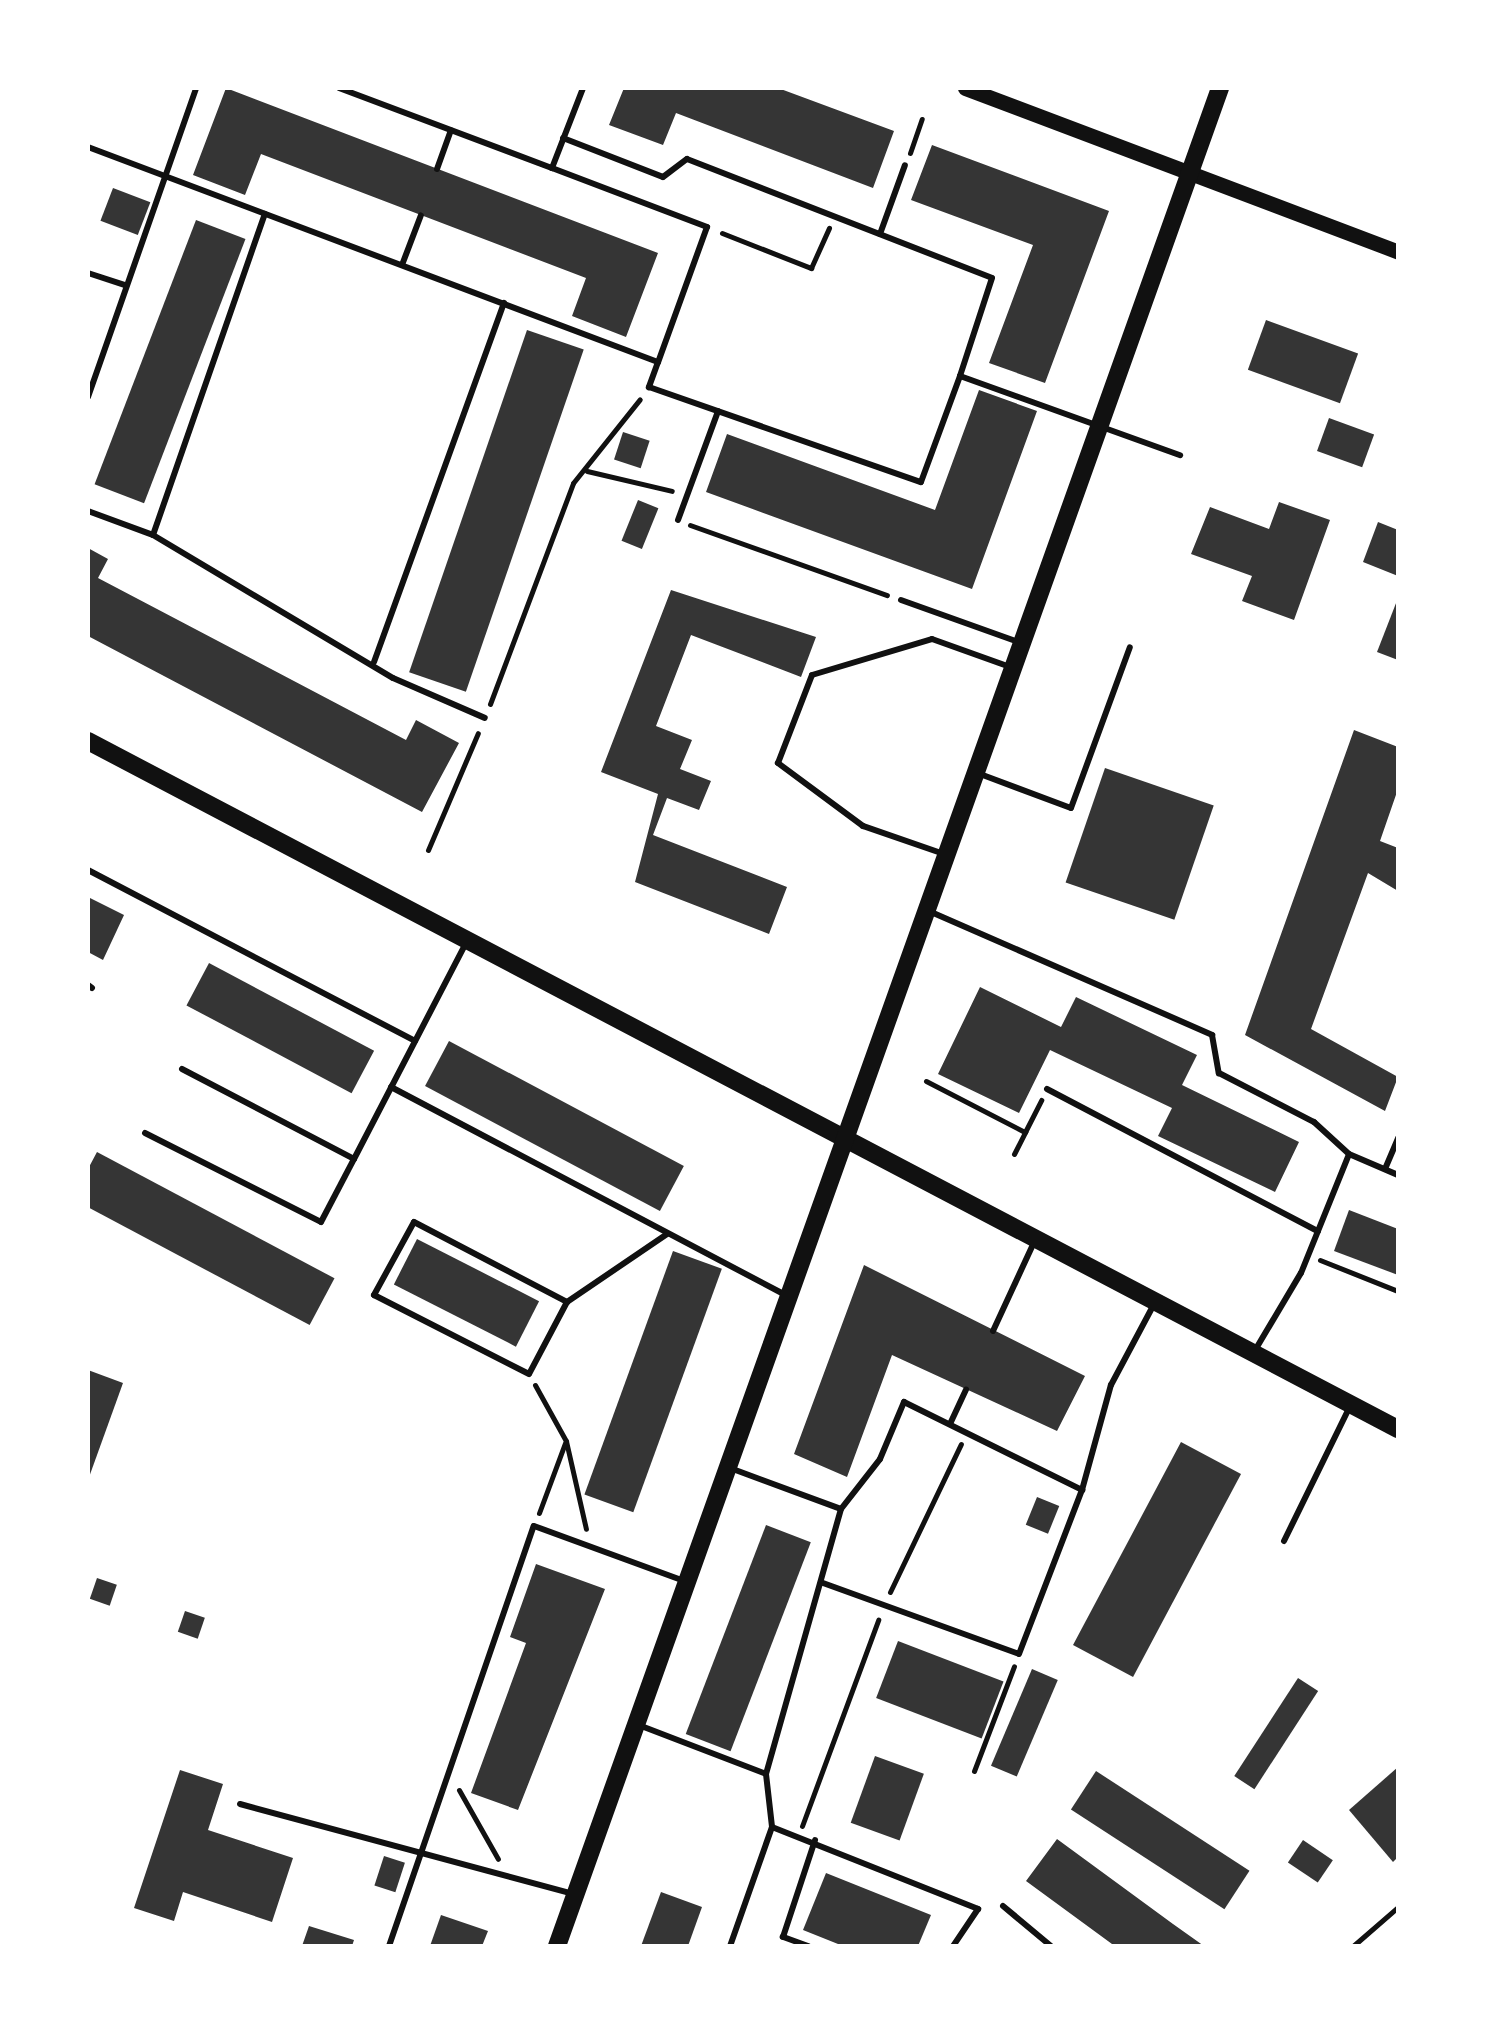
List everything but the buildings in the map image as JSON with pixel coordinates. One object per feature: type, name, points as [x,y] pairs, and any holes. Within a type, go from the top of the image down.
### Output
[{"type":"main road","points":[[557,1946],[633,1723],[931,912],[1220,88]]},
{"type":"main road","points":[[88,742],[1398,1428]]},
{"type":"street","points":[[965,88],[1398,252]]},
{"type":"lane","points":[[88,397],[196,88]]},
{"type":"lane","points":[[338,88],[707,227],[649,387],[921,482],[992,278],[687,159],[664,176],[563,138]]},
{"type":"lane","points":[[552,168],[583,88]]},
{"type":"lane","points":[[437,169],[452,130]]},
{"type":"lane","points":[[88,147],[658,362]]},
{"type":"lane","points":[[880,234],[906,165]]},
{"type":"lane","points":[[153,535],[265,214]]},
{"type":"lane","points":[[402,265],[420,215]]},
{"type":"lane","points":[[88,273],[126,285]]},
{"type":"lane","points":[[374,662],[504,304]]},
{"type":"lane","points":[[960,376],[1180,455]]},
{"type":"lane","points":[[678,520],[718,411]]},
{"type":"lane","points":[[88,511],[153,535],[374,662],[485,718]]},
{"type":"lane","points":[[901,600],[1024,644]]},
{"type":"lane","points":[[950,856],[863,826],[778,763],[812,675],[932,639],[1016,669]]},
{"type":"lane","points":[[979,774],[1071,808],[1130,647]]},
{"type":"lane","points":[[88,870],[415,1041]]},
{"type":"lane","points":[[931,912],[1103,980],[1212,1036],[1219,1073],[1314,1122],[1350,1154],[1398,1175]]},
{"type":"lane","points":[[145,1133],[321,1222],[468,940]]},
{"type":"lane","points":[[182,1069],[354,1159]]},
{"type":"lane","points":[[391,1087],[790,1297]]},
{"type":"lane","points":[[1047,1088],[1318,1231]]},
{"type":"lane","points":[[1385,1169],[1398,1138]]},
{"type":"lane","points":[[1252,1354],[1308,1256],[1350,1154]]},
{"type":"lane","points":[[566,1302],[414,1222],[374,1295],[529,1374],[566,1302],[667,1234]]},
{"type":"lane","points":[[993,1331],[1036,1239]]},
{"type":"lane","points":[[822,1583],[1019,1654],[1082,1490],[1112,1385],[1154,1302]]},
{"type":"lane","points":[[950,1424],[966,1389]]},
{"type":"lane","points":[[730,1946],[772,1827],[766,1774],[842,1509],[880,1459],[904,1402],[1082,1490]]},
{"type":"lane","points":[[1284,1541],[1351,1404]]},
{"type":"lane","points":[[727,1467],[842,1509]]},
{"type":"lane","points":[[389,1946],[534,1526],[685,1582]]},
{"type":"lane","points":[[633,1723],[766,1774]]},
{"type":"lane","points":[[240,1804],[421,1848],[575,1894]]},
{"type":"lane","points":[[772,1827],[815,1840],[978,1909],[953,1946]]},
{"type":"lane","points":[[808,1946],[782,1936],[815,1840]]},
{"type":"lane","points":[[1003,1906],[1051,1946]]},
{"type":"path","points":[[906,165],[922,118]]},
{"type":"path","points":[[707,227],[811,268],[835,216]]},
{"type":"path","points":[[428,850],[485,718],[573,483],[588,471],[649,387]]},
{"type":"path","points":[[588,471],[687,495]]},
{"type":"path","points":[[678,520],[901,600]]},
{"type":"path","points":[[926,1081],[1025,1132]]},
{"type":"path","points":[[1014,1154],[1047,1088]]},
{"type":"path","points":[[1308,1256],[1398,1291]]},
{"type":"path","points":[[529,1374],[566,1440],[590,1546]]},
{"type":"path","points":[[799,1835],[884,1604],[967,1432]]},
{"type":"path","points":[[534,1526],[566,1440]]},
{"type":"path","points":[[974,1771],[1019,1654]]},
{"type":"path","points":[[448,1772],[507,1874]]},
{"type":"path","points":[[1353,1946],[1398,1907]]}]
